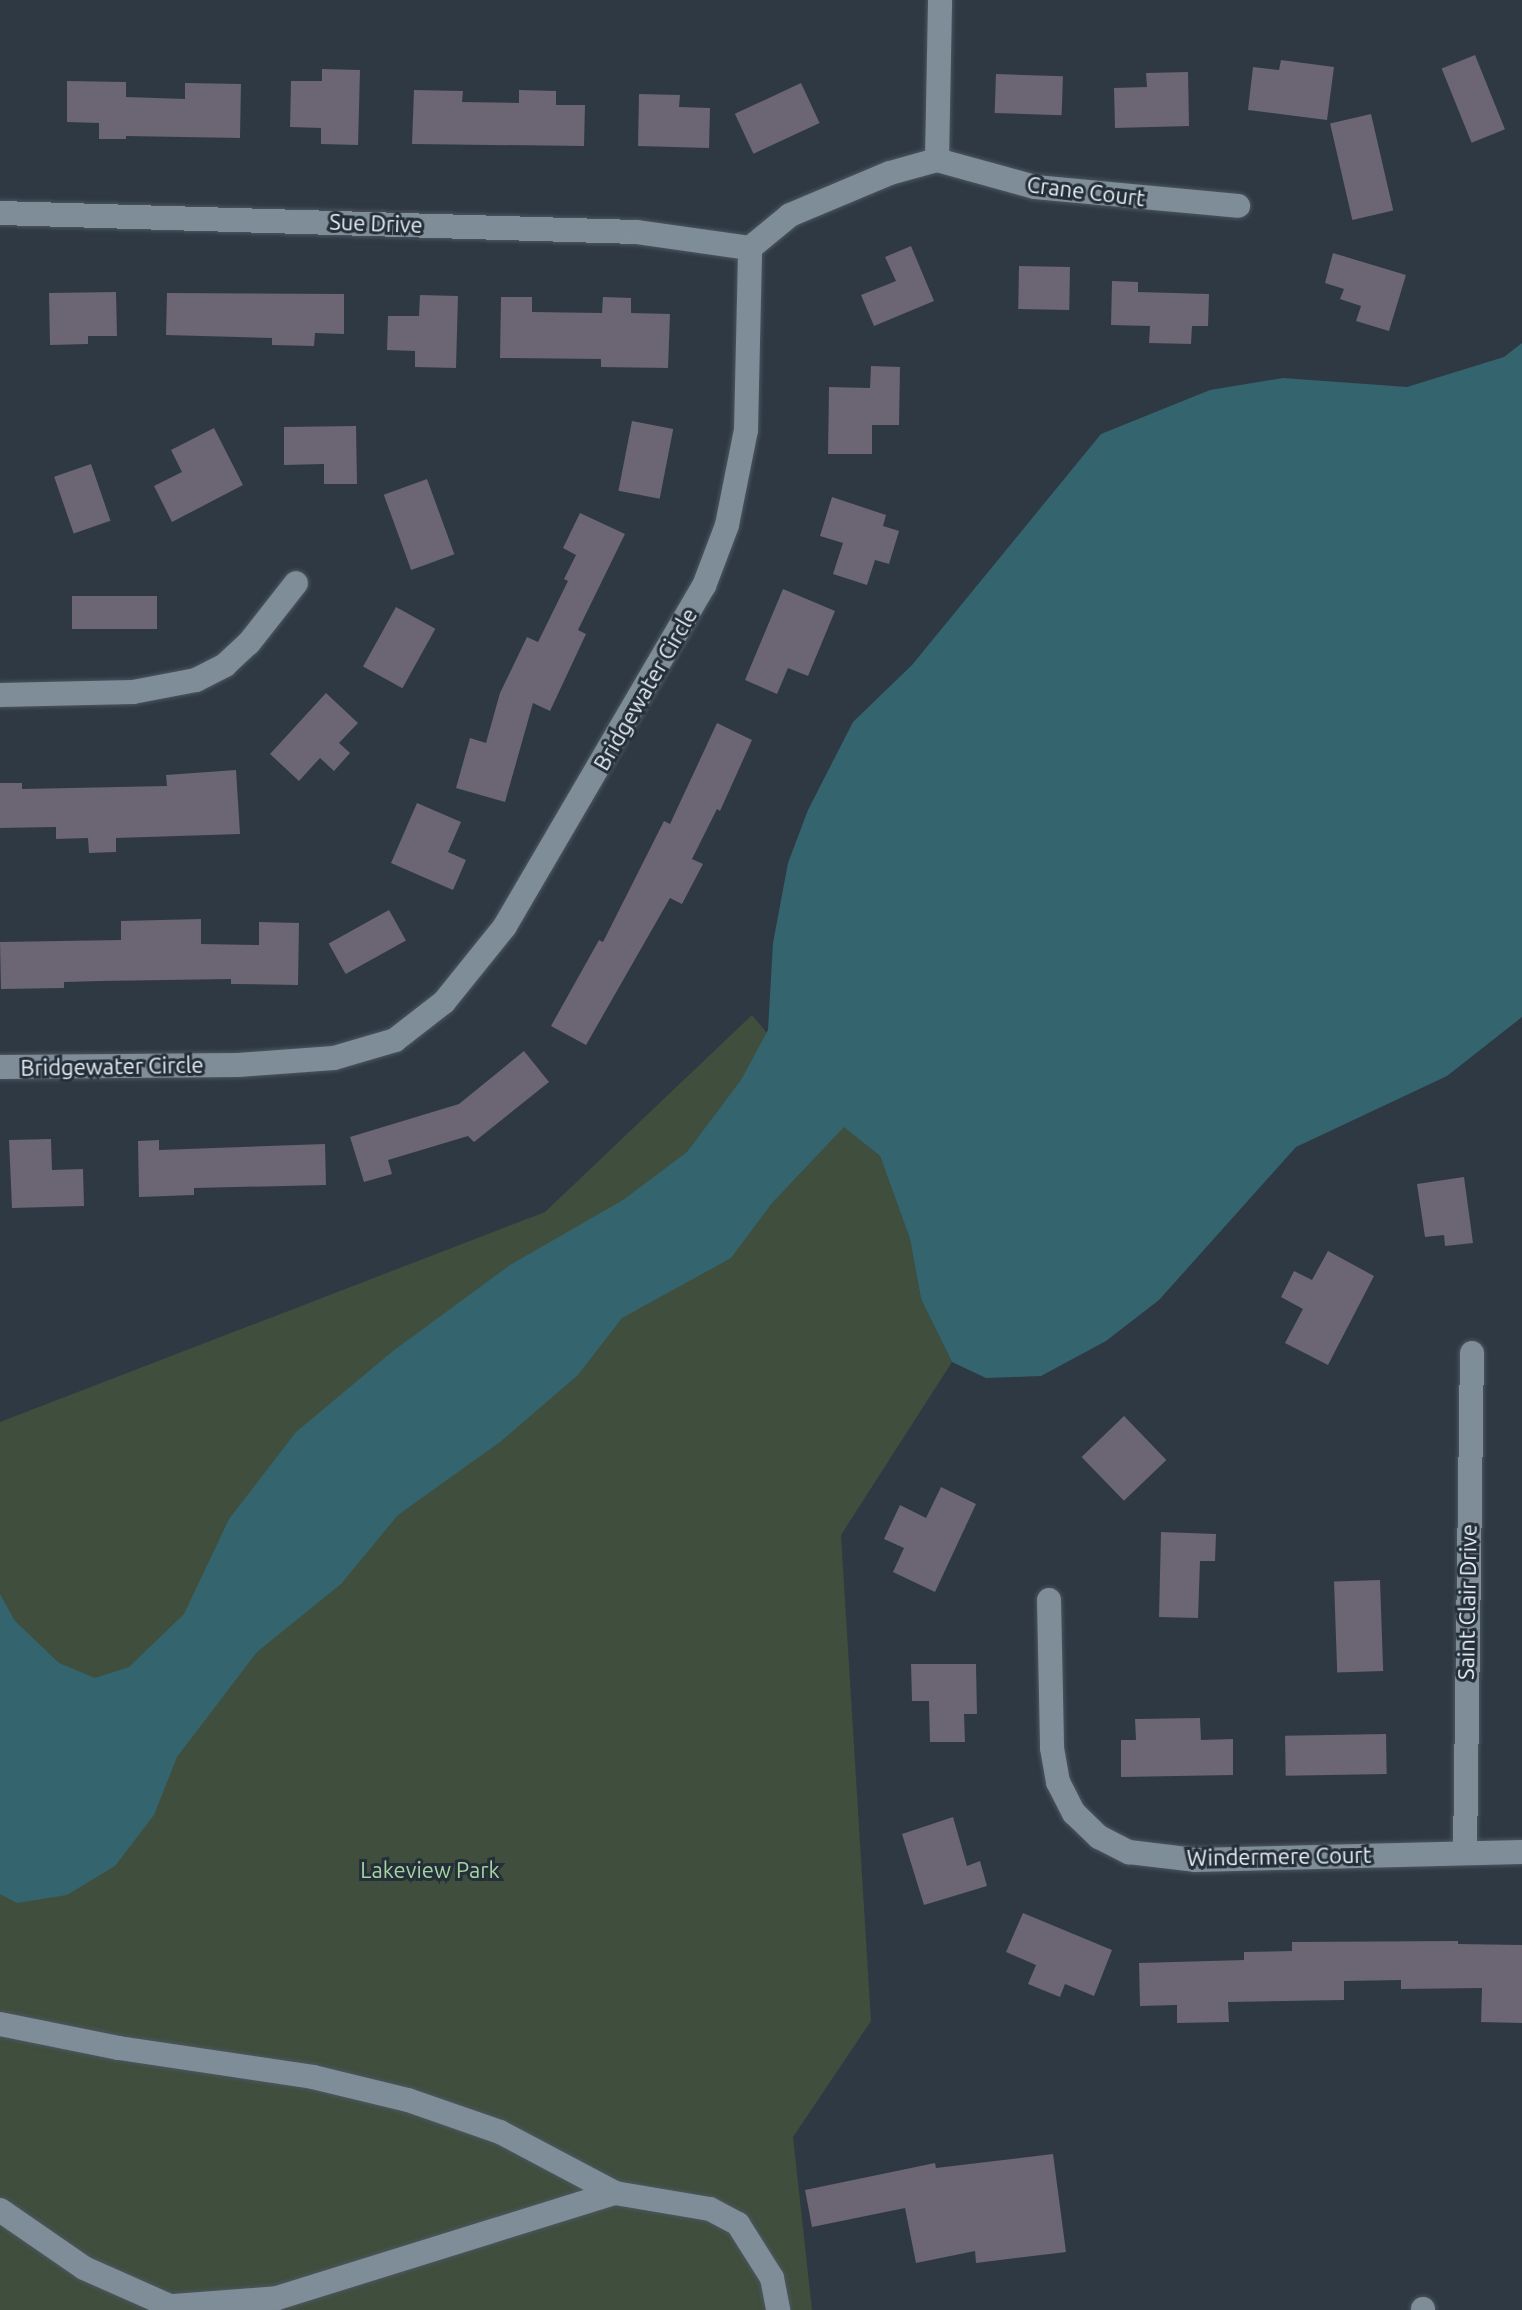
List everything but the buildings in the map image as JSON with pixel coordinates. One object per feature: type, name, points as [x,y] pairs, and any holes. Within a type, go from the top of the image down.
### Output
[{"type":"street","points":[[750,248],[790,215],[890,173],[937,160],[940,0]]},
{"type":"street","name":"Crane Court","points":[[937,160],[1035,187],[1238,206]]},
{"type":"street","name":"Sue Drive","points":[[0,213],[637,232],[750,248]]},
{"type":"street","name":"Bridgewater Circle","points":[[0,1067],[238,1065],[334,1058],[395,1040],[444,1002],[505,926],[704,586],[727,525],[746,430],[750,248]]},
{"type":"street","points":[[0,695],[133,692],[196,680],[225,665],[249,643],[296,583]]},
{"type":"street","name":"Saint Clair Drive","points":[[1465,1852],[1472,1353]]},
{"type":"street","name":"Windermere Court","points":[[1049,1600],[1052,1748],[1058,1782],[1074,1813],[1099,1837],[1129,1852],[1195,1860],[1522,1852]]},
{"type":"street","points":[[0,2024],[119,2048],[313,2077],[408,2100],[500,2132],[615,2193],[710,2209],[738,2224],[772,2278],[778,2310]]},
{"type":"street","points":[[0,2210],[84,2268],[177,2308],[277,2298],[615,2193]]},
{"type":"green space","name":"Lakeview Park","points":[[752,1015],[844,1126],[880,1156],[910,1239],[921,1299],[952,1362],[841,1535],[871,2021],[793,2137],[812,2310],[0,2310],[0,1422],[545,1212]]},
{"type":"water","points":[[1522,343],[1522,1017],[1447,1076],[1296,1147],[1159,1300],[1106,1341],[1041,1376],[986,1378],[952,1362],[921,1299],[910,1239],[880,1156],[844,1127],[772,1203],[731,1258],[622,1318],[578,1375],[500,1442],[398,1515],[341,1584],[257,1652],[177,1757],[154,1815],[115,1866],[67,1895],[17,1903],[0,1894],[0,1594],[15,1621],[59,1663],[95,1678],[129,1667],[184,1614],[229,1519],[296,1432],[393,1351],[510,1265],[623,1200],[687,1152],[741,1080],[768,1030],[773,943],[788,863],[808,810],[853,722],[912,665],[1101,434],[1210,390],[1283,378],[1407,387],[1504,357]]}]
